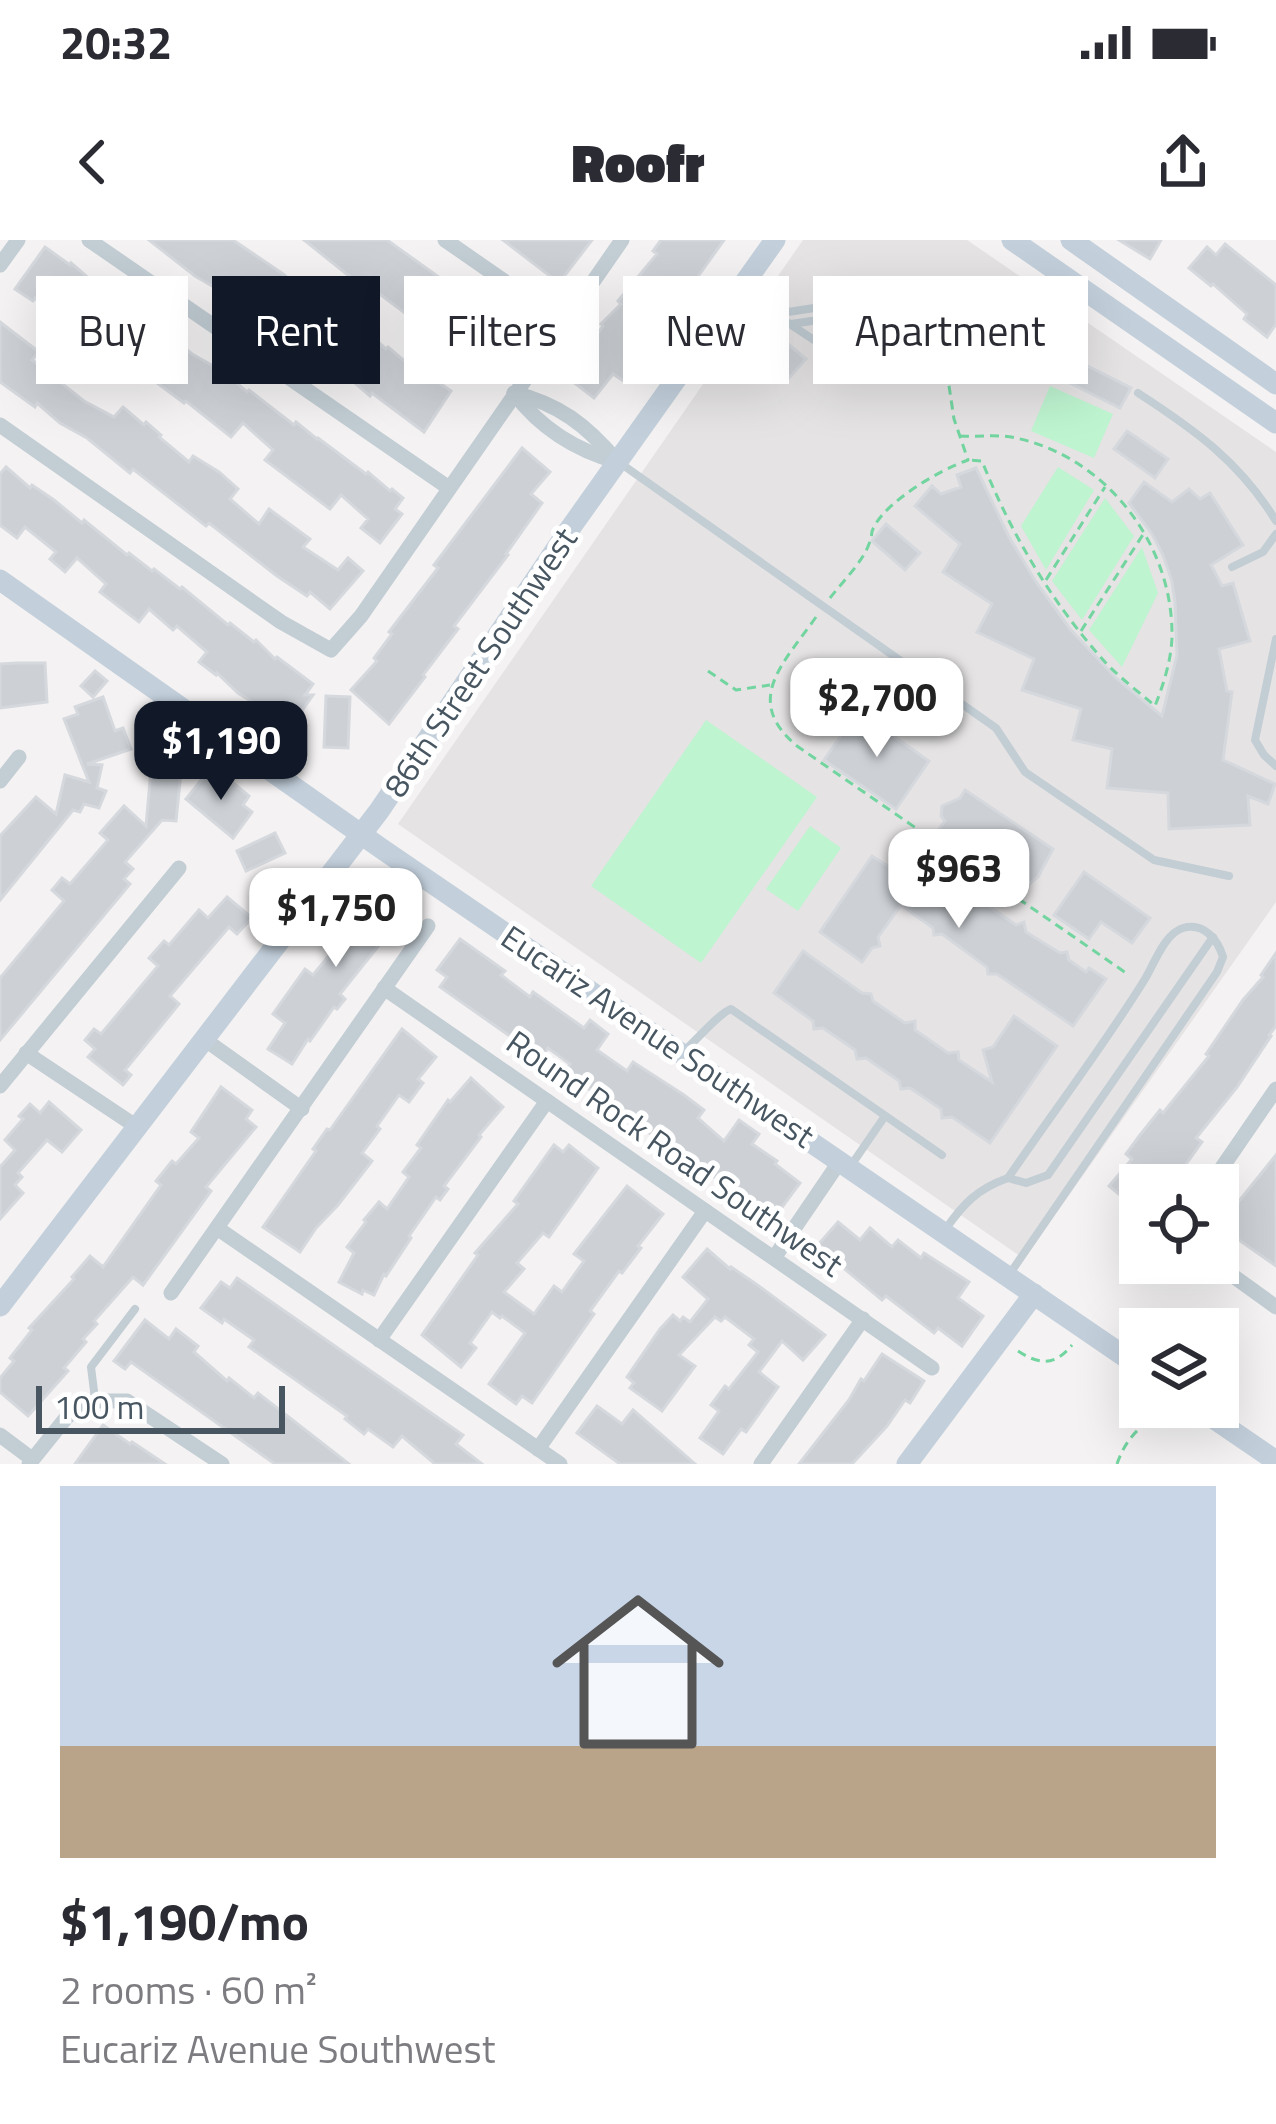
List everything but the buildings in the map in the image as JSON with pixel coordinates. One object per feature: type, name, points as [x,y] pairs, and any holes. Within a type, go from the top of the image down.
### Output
[{"type":"street","points":[[0,266],[18,240]]},
{"type":"street","points":[[89,240],[448,488]]},
{"type":"street","points":[[445,240],[497,276]]},
{"type":"street","points":[[596,276],[622,240]]},
{"type":"street","name":"86th Street Southwest","points":[[750,276],[775,240]]},
{"type":"street","points":[[1012,240],[1064,276]]},
{"type":"street","points":[[1077,242],[1276,384]]},
{"type":"street","points":[[1088,292],[1276,423]]},
{"type":"street","points":[[0,424],[280,622],[332,650],[361,616],[520,384]]},
{"type":"street","name":"86th Street Southwest","points":[[0,1306],[361,834],[674,384]]},
{"type":"street","points":[[514,393],[545,401],[596,435],[618,463]]},
{"type":"street","name":"Eucariz Avenue Southwest","points":[[0,580],[361,834],[1119,1353]]},
{"type":"street","points":[[0,781],[19,758]]},
{"type":"street","points":[[0,1086],[179,868]]},
{"type":"street","points":[[171,1293],[428,926]]},
{"type":"street","name":"Round Rock Road Southwest","points":[[384,988],[932,1368]]},
{"type":"street","points":[[204,1040],[302,1109]]},
{"type":"street","points":[[26,1053],[137,1127]]},
{"type":"street","points":[[1224,1164],[1276,1089]]},
{"type":"street","points":[[379,1340],[547,1101]]},
{"type":"street","points":[[775,1258],[845,1165]]},
{"type":"street","points":[[538,1449],[705,1211]]},
{"type":"street","points":[[217,1228],[560,1464]]},
{"type":"street","points":[[1239,1280],[1276,1306]]},
{"type":"street","points":[[907,1464],[1034,1294]]},
{"type":"street","points":[[761,1464],[863,1319]]},
{"type":"street","points":[[0,1436],[30,1462],[79,1406],[127,1401],[222,1464]]},
{"type":"street","points":[[1228,1428],[1276,1461]]},
{"type":"lane","points":[[790,324],[813,321]]},
{"type":"lane","points":[[790,324],[811,339]]},
{"type":"lane","points":[[1138,393],[1221,452],[1246,477],[1276,521]]},
{"type":"lane","points":[[618,463],[996,728],[1024,772],[1096,821],[1154,860],[1229,876]]},
{"type":"lane","points":[[1232,567],[1263,552],[1276,534]]},
{"type":"lane","points":[[1276,639],[1255,740],[1276,766]]},
{"type":"lane","points":[[1008,1178],[1170,936],[1184,928],[1204,929],[1218,942],[1223,957],[1216,972],[1008,1276]]},
{"type":"lane","points":[[943,1232],[966,1200],[987,1185],[1008,1178],[1026,1183],[1048,1175],[1213,937]]},
{"type":"lane","points":[[682,1053],[722,1012],[731,1009],[942,1155]]},
{"type":"lane","points":[[845,1165],[885,1116]]},
{"type":"lane","points":[[95,1401],[91,1367],[135,1309]]},
{"type":"path","points":[[948,384],[968,460]]},
{"type":"path","points":[[829,600],[869,546],[881,517],[940,470],[968,460],[982,461],[1000,506],[1080,632],[1108,666],[1155,706],[1165,682],[1172,635],[1167,588],[1144,533],[1121,498],[1092,473],[1052,450],[1012,437],[960,436]]},
{"type":"path","points":[[1045,582],[1106,485]]},
{"type":"path","points":[[1080,632],[1144,533]]},
{"type":"path","points":[[817,616],[769,693],[770,712],[779,731],[1129,975]]},
{"type":"path","points":[[709,671],[736,690],[772,684]]},
{"type":"path","points":[[1018,1351],[1042,1363],[1054,1361],[1073,1344]]},
{"type":"path","points":[[1117,1464],[1139,1428]]},
{"type":"shaded area","points":[[803,240],[967,240],[1019,276],[813,276],[813,384],[1088,384],[1088,323],[1276,452],[1276,902],[1024,1259],[398,824],[703,384],[789,384],[789,276],[778,276]]},
{"type":"green space","points":[[1050,386],[1113,414],[1094,458],[1031,431]]},
{"type":"green space","points":[[1058,467],[1094,490],[1046,570],[1021,526]]},
{"type":"green space","points":[[1105,498],[1134,536],[1082,620],[1052,581]]},
{"type":"green space","points":[[1142,547],[1158,593],[1122,667],[1089,630]]},
{"type":"green space","points":[[706,720],[817,797],[701,963],[591,886]]},
{"type":"green space","points":[[810,826],[841,848],[798,911],[766,889]]}]
